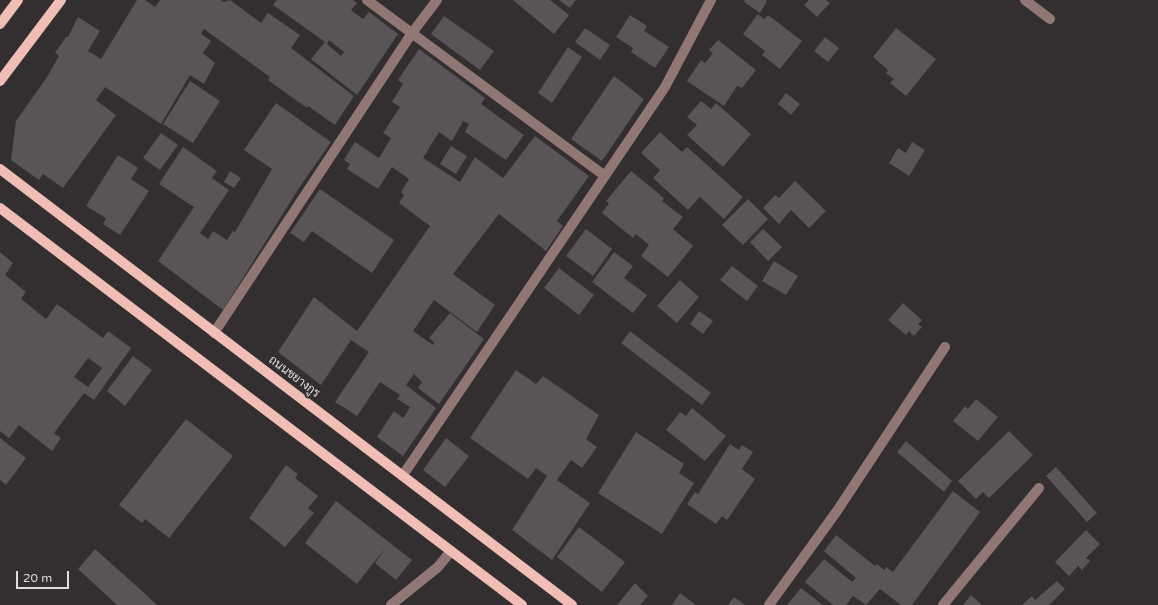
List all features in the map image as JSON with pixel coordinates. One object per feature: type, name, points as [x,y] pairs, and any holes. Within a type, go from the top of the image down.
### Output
[{"type":"main road","points":[[0,24],[18,0]]},
{"type":"main road","points":[[0,82],[60,0]]},
{"type":"main road","name":"ถนนชยางกูร","points":[[0,169],[572,605]]},
{"type":"main road","points":[[0,208],[522,605]]},
{"type":"street","points":[[367,0],[605,176]]},
{"type":"street","points":[[214,333],[412,33],[436,0]]},
{"type":"street","points":[[403,475],[665,87],[711,0]]},
{"type":"street","points":[[1025,0],[1050,19]]},
{"type":"street","points":[[769,605],[837,511],[945,347]]},
{"type":"street","points":[[943,605],[1039,488]]},
{"type":"street","points":[[392,605],[438,567],[450,551]]},
{"type":"building","points":[[137,0],[145,0],[155,7],[160,0],[221,0],[224,2],[230,0],[261,23],[268,13],[300,35],[291,48],[354,96],[335,125],[308,106],[307,108],[268,80],[270,77],[204,29],[201,34],[211,41],[203,53],[215,63],[204,84],[190,75],[161,124],[105,87],[96,100],[116,115],[63,188],[43,174],[39,180],[11,160],[16,121],[47,77],[59,56],[55,53],[66,37],[68,37],[78,17],[100,31],[88,51],[101,59]]},
{"type":"building","points":[[277,0],[353,0],[357,3],[351,10],[363,19],[369,12],[398,34],[357,95],[311,59],[325,42],[273,5]],"holes":[[[329,40],[344,52],[341,56],[327,44]]]},
{"type":"building","points":[[513,0],[550,0],[569,15],[554,34]]},
{"type":"building","points":[[559,0],[576,0],[570,8]]},
{"type":"building","points":[[745,0],[767,1],[760,13],[744,2]]},
{"type":"building","points":[[809,0],[826,0],[830,3],[817,17],[804,5]]},
{"type":"building","points":[[758,14],[764,19],[768,15],[802,41],[780,69],[762,55],[765,51],[743,34]]},
{"type":"building","points":[[630,15],[647,26],[644,31],[669,47],[655,68],[631,52],[633,48],[616,37]]},
{"type":"building","points":[[444,16],[494,51],[480,70],[431,34]]},
{"type":"building","points":[[585,28],[610,45],[600,60],[575,42]]},
{"type":"building","points":[[896,28],[936,59],[906,96],[890,83],[894,79],[886,73],[888,70],[873,57]]},
{"type":"building","points":[[825,37],[839,48],[828,62],[814,51]]},
{"type":"building","points":[[718,40],[756,70],[742,88],[737,86],[724,106],[687,81],[701,60],[705,63],[713,53],[709,50]]},
{"type":"building","points":[[568,47],[582,57],[552,103],[538,93]]},
{"type":"building","points":[[419,49],[485,98],[481,104],[524,135],[506,160],[465,132],[469,124],[463,121],[452,141],[439,132],[423,158],[460,182],[475,157],[503,178],[535,136],[589,176],[557,221],[563,226],[546,251],[499,214],[453,274],[495,305],[477,332],[434,300],[413,331],[433,345],[434,342],[429,338],[450,313],[484,339],[439,404],[418,388],[422,382],[414,374],[406,385],[436,408],[403,456],[377,437],[394,411],[403,418],[410,407],[397,399],[400,395],[380,382],[357,416],[335,402],[369,352],[351,340],[321,385],[278,352],[314,297],[357,331],[430,226],[399,203],[404,195],[401,192],[409,179],[392,167],[378,189],[347,169],[350,164],[344,160],[355,142],[379,158],[391,138],[383,133],[400,107],[392,102],[403,84],[398,80]]},
{"type":"building","points":[[614,76],[644,99],[602,161],[571,139]]},
{"type":"building","points":[[190,81],[220,101],[193,143],[163,124]]},
{"type":"building","points":[[786,93],[800,104],[791,115],[778,104]]},
{"type":"building","points":[[701,101],[711,109],[716,103],[751,134],[723,167],[687,135],[697,125],[687,117]]},
{"type":"building","points":[[276,103],[331,142],[299,188],[223,310],[158,261],[194,207],[159,184],[183,147],[217,171],[212,178],[229,190],[200,233],[208,239],[213,231],[227,240],[233,231],[235,232],[272,169],[244,150]]},
{"type":"building","points":[[660,132],[682,152],[687,147],[743,197],[724,219],[700,197],[688,210],[653,178],[660,170],[641,153]]},
{"type":"building","points":[[161,133],[178,145],[160,170],[143,158]]},
{"type":"building","points":[[912,142],[925,150],[909,176],[889,163],[898,148],[906,153]]},
{"type":"building","points":[[451,146],[467,156],[456,174],[440,164]]},
{"type":"building","points":[[118,155],[138,168],[131,179],[149,191],[120,235],[103,224],[106,218],[86,206]]},
{"type":"building","points":[[230,171],[241,178],[234,188],[224,182]]},
{"type":"building","points":[[631,171],[664,198],[662,201],[683,217],[673,229],[693,246],[668,277],[641,256],[649,245],[636,234],[633,238],[602,213],[609,203],[606,201]]},
{"type":"building","points":[[795,181],[826,211],[809,228],[791,210],[779,224],[763,208],[775,195],[779,198]]},
{"type":"building","points":[[320,189],[394,240],[372,273],[312,231],[304,242],[290,233]]},
{"type":"building","points":[[748,199],[768,219],[743,245],[722,225]]},
{"type":"building","points":[[586,229],[612,249],[593,276],[566,256]]},
{"type":"building","points":[[763,229],[782,247],[768,261],[750,242]]},
{"type":"building","points":[[0,252],[13,263],[5,275],[26,292],[21,299],[46,319],[57,304],[103,338],[108,331],[131,348],[94,400],[84,393],[54,433],[61,438],[52,451],[19,425],[9,438],[0,431]],"holes":[[[88,358],[102,368],[88,387],[74,377]]]},
{"type":"building","points":[[614,252],[633,266],[624,278],[647,295],[633,313],[592,282]]},
{"type":"building","points":[[774,261],[798,276],[786,295],[762,281]]},
{"type":"building","points":[[732,266],[758,286],[747,301],[720,280]]},
{"type":"building","points":[[559,268],[594,295],[579,315],[544,288]]},
{"type":"building","points":[[680,280],[699,297],[677,323],[657,306]]},
{"type":"building","points":[[903,303],[922,320],[918,324],[922,327],[914,336],[909,331],[906,335],[888,320]]},
{"type":"building","points":[[699,311],[713,321],[703,334],[690,324]]},
{"type":"building","points":[[630,331],[711,393],[702,405],[621,343]]},
{"type":"building","points":[[133,356],[152,370],[125,406],[107,391]]},
{"type":"building","points":[[516,370],[536,384],[543,376],[599,415],[586,439],[597,447],[582,468],[571,460],[557,480],[590,503],[552,560],[512,530],[547,476],[536,468],[528,479],[470,438]]},
{"type":"building","points":[[976,399],[998,417],[978,441],[953,421],[965,406],[968,409]]},
{"type":"building","points":[[692,408],[726,436],[705,461],[666,430],[680,412],[686,416]]},
{"type":"building","points":[[186,419],[233,456],[169,538],[145,519],[142,523],[119,505]]},
{"type":"building","points":[[1009,431],[1033,455],[989,498],[983,492],[976,499],[958,481]]},
{"type":"building","points":[[636,432],[684,464],[679,473],[694,483],[662,534],[598,493]]},
{"type":"building","points":[[0,438],[26,458],[6,485],[0,480]]},
{"type":"building","points":[[446,438],[469,456],[445,487],[423,470]]},
{"type":"building","points":[[906,441],[952,481],[944,492],[897,452]]},
{"type":"building","points":[[730,444],[739,450],[742,445],[753,452],[742,469],[755,479],[727,520],[722,516],[716,524],[687,504],[695,492],[698,494]]},
{"type":"building","points":[[286,465],[298,474],[295,478],[318,496],[308,508],[314,513],[285,547],[249,518]]},
{"type":"building","points":[[1056,467],[1097,513],[1087,522],[1046,476]]},
{"type":"building","points":[[953,491],[980,512],[912,605],[901,605],[880,589],[866,605],[853,596],[846,605],[833,605],[805,582],[824,559],[852,582],[856,578],[824,551],[836,535],[875,566],[877,564],[884,570],[886,567],[893,572]]},
{"type":"building","points":[[336,501],[412,560],[396,580],[375,563],[386,547],[357,584],[305,543]]},
{"type":"building","points":[[579,527],[625,562],[602,592],[557,557]]},
{"type":"building","points":[[1086,530],[1100,544],[1086,558],[1090,561],[1082,570],[1078,566],[1069,576],[1055,562]]},
{"type":"building","points":[[95,549],[157,605],[117,605],[78,569]]},
{"type":"building","points":[[1057,581],[1065,589],[1049,605],[1022,605],[1032,596],[1035,600]]},
{"type":"building","points":[[635,583],[648,596],[640,605],[617,605]]},
{"type":"building","points":[[801,588],[823,605],[787,605]]},
{"type":"building","points":[[680,593],[696,605],[672,605]]},
{"type":"building","points":[[971,595],[982,605],[963,605]]},
{"type":"building","points":[[734,597],[745,605],[728,605]]}]
